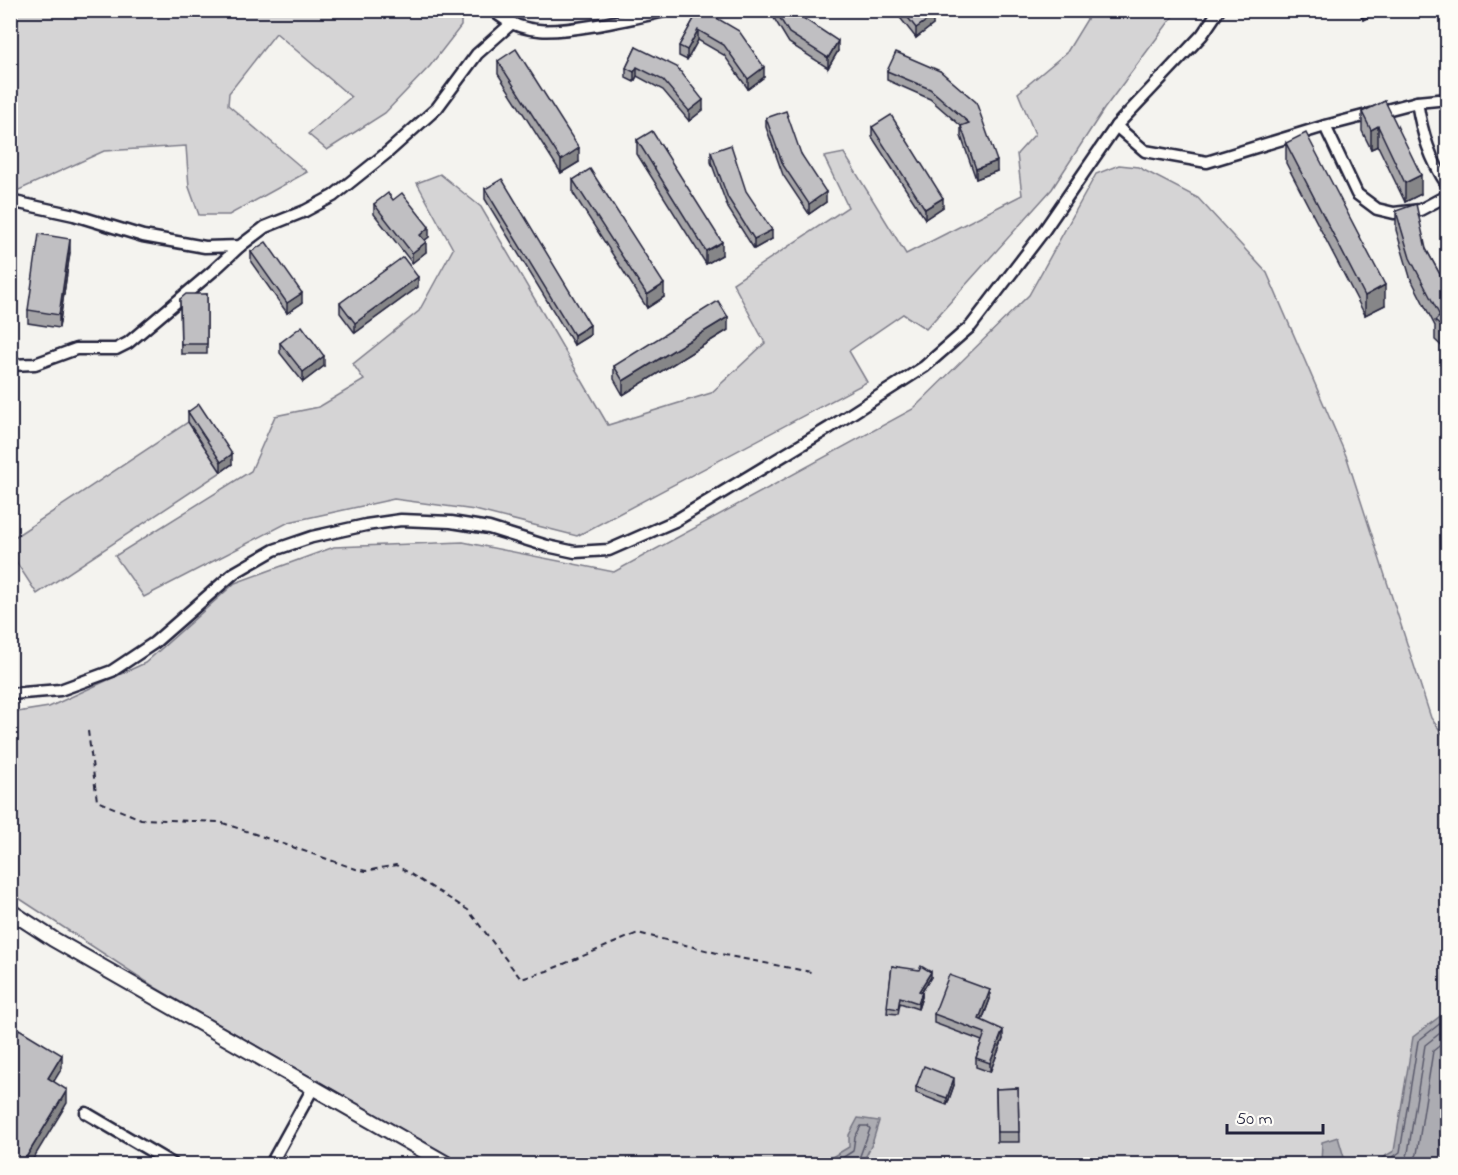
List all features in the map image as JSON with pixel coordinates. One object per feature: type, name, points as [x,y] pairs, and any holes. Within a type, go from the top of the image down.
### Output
[{"type":"street","points":[[493,10],[500,17],[522,28],[555,32],[667,10]]},
{"type":"street","points":[[10,694],[60,690],[112,671],[154,643],[234,573],[274,550],[312,537],[401,520],[451,522],[489,528],[575,552],[609,550],[675,521],[829,428],[924,367],[971,326],[1043,232],[1116,126],[1202,35],[1219,10]]},
{"type":"street","points":[[10,365],[35,364],[76,349],[116,349],[128,343],[265,227],[305,211],[333,196],[379,159],[437,108],[477,54],[512,23]]},
{"type":"street","points":[[1116,126],[1145,150],[1207,162],[1325,126],[1417,102],[1448,99]]},
{"type":"street","points":[[1417,102],[1423,136],[1448,186]]},
{"type":"street","points":[[1325,126],[1358,194],[1377,209],[1394,213],[1420,210],[1448,195]]},
{"type":"street","points":[[10,201],[74,214],[143,236],[205,247],[240,246]]},
{"type":"street","points":[[10,911],[63,945],[447,1164]]},
{"type":"street","points":[[271,1164],[313,1088]]},
{"type":"street","points":[[86,1113],[173,1164]]},
{"type":"path","points":[[88,731],[96,801],[141,819],[220,822],[356,870],[366,871],[396,865],[468,910],[521,979],[547,971],[638,933],[729,956],[811,972]]},
{"type":"shaded area","points":[[11,11],[461,11],[461,26],[430,66],[385,113],[327,150],[308,134],[351,97],[276,33],[229,93],[228,105],[307,172],[229,215],[199,215],[189,187],[186,146],[104,151],[19,190],[11,186]]},
{"type":"shaded area","points":[[1092,11],[1177,11],[1104,109],[1052,189],[926,329],[903,314],[849,351],[867,382],[577,536],[475,510],[394,499],[289,522],[144,597],[115,556],[251,471],[275,416],[319,407],[364,380],[353,364],[419,311],[453,249],[417,183],[440,174],[481,207],[608,425],[711,393],[765,343],[733,283],[848,207],[824,157],[844,153],[906,254],[1022,195],[1017,154],[1035,134],[1018,93],[1067,52]]},
{"type":"shaded area","points":[[1119,165],[1138,167],[1198,198],[1267,273],[1347,458],[1431,718],[1447,740],[1447,1164],[462,1164],[156,988],[11,893],[11,713],[49,707],[145,663],[235,583],[334,547],[463,542],[614,572],[913,409],[1029,295],[1096,174]]},
{"type":"shaded area","points":[[188,422],[221,472],[37,594],[11,554],[10,540]]},
{"type":"water","points":[[1443,1014],[1448,1019],[1447,1164],[1372,1164],[1394,1151],[1413,1037]]},
{"type":"water","points":[[858,1118],[879,1121],[872,1144],[862,1164],[830,1164],[827,1160],[849,1147],[849,1135]]},
{"type":"water","points":[[1338,1137],[1346,1164],[1321,1164],[1322,1142]]},
{"type":"building","points":[[699,10],[703,10],[739,31],[764,67],[748,79],[724,45],[698,30],[687,50],[679,46]]},
{"type":"building","points":[[775,10],[798,10],[803,18],[838,41],[828,58],[789,33]]},
{"type":"building","points":[[902,10],[928,10],[933,16],[916,28]]},
{"type":"building","points":[[636,47],[677,67],[703,100],[689,111],[663,80],[637,67],[634,72],[626,68]]},
{"type":"building","points":[[516,49],[579,148],[561,160],[498,61]]},
{"type":"building","points":[[896,52],[940,71],[976,102],[997,161],[976,169],[961,126],[969,123],[930,89],[887,71]]},
{"type":"building","points":[[1385,101],[1421,175],[1405,183],[1378,126],[1371,130],[1362,112]]},
{"type":"building","points":[[786,111],[801,154],[826,192],[809,204],[783,165],[766,118]]},
{"type":"building","points":[[891,115],[943,198],[925,209],[872,127]]},
{"type":"building","points":[[652,131],[722,242],[706,251],[637,140]]},
{"type":"building","points":[[1306,133],[1385,285],[1365,296],[1286,143]]},
{"type":"building","points":[[731,145],[746,191],[772,230],[754,239],[728,198],[711,152]]},
{"type":"building","points":[[590,169],[664,284],[647,295],[573,180]]},
{"type":"building","points":[[502,179],[590,325],[574,335],[485,189]]},
{"type":"building","points":[[388,193],[393,200],[402,193],[429,227],[420,235],[426,242],[412,253],[374,204]]},
{"type":"building","points":[[1416,204],[1426,249],[1448,289],[1448,295],[1441,299],[1448,304],[1448,333],[1435,321],[1440,316],[1410,258],[1396,211]]},
{"type":"building","points":[[39,234],[70,239],[59,315],[28,310]]},
{"type":"building","points":[[266,242],[302,293],[287,303],[251,252]]},
{"type":"building","points":[[403,257],[418,277],[355,323],[340,303]]},
{"type":"building","points":[[186,294],[207,294],[207,344],[181,344],[180,299]]},
{"type":"building","points":[[718,301],[728,317],[623,381],[614,366]]},
{"type":"building","points":[[302,326],[324,356],[303,372],[280,343]]},
{"type":"building","points":[[199,404],[232,454],[221,462],[188,412]]},
{"type":"building","points":[[892,966],[919,970],[921,966],[931,972],[919,991],[922,992],[918,1003],[900,997],[898,1009],[887,1007]]},
{"type":"building","points":[[949,975],[990,990],[979,1019],[1003,1030],[990,1063],[976,1058],[985,1033],[934,1014]]},
{"type":"building","points":[[19,1029],[62,1055],[48,1078],[67,1090],[22,1164],[10,1164],[10,1044]]},
{"type":"building","points":[[924,1066],[954,1078],[947,1098],[916,1087]]},
{"type":"building","points":[[1018,1088],[1019,1132],[997,1132],[996,1089]]}]
